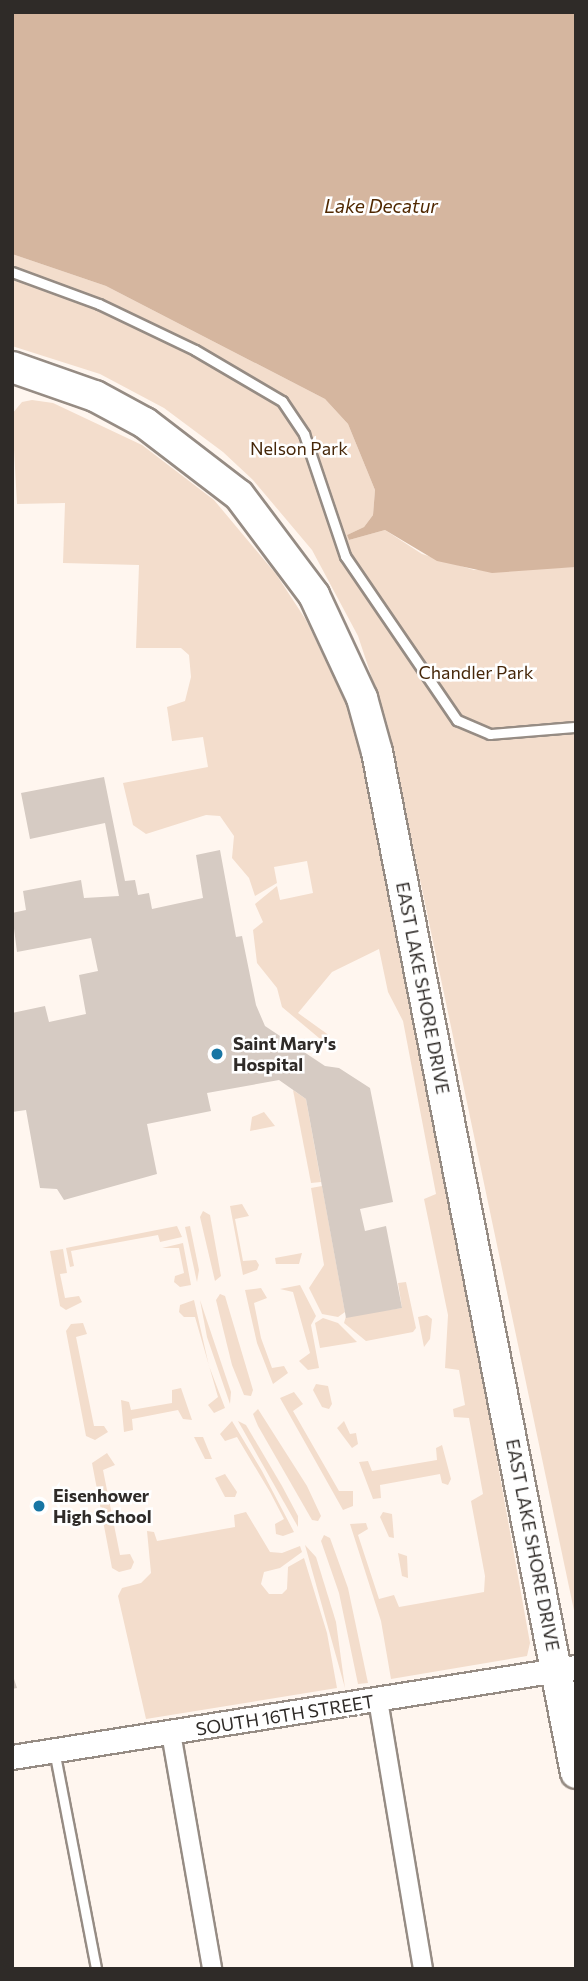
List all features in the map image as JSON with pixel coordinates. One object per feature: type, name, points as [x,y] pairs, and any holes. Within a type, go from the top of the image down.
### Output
[{"type":"main road","name":"EAST LAKE SHORE DRIVE","points":[[12,368],[95,396],[193,455],[239,495],[282,547],[339,641],[362,698],[377,752],[567,1668],[576,1773]]},
{"type":"street","name":"SOUTH 16TH STREET","points":[[12,1757],[567,1668]]},
{"type":"street","points":[[378,1700],[424,1969]]},
{"type":"street","points":[[171,1733],[212,1969]]},
{"type":"lane","points":[[12,272],[99,304],[195,350],[282,401],[304,434],[345,556],[457,720],[490,734],[576,727]]},
{"type":"lane","points":[[54,1751],[96,1969]]},
{"type":"green space","name":"Chandler Park","points":[[12,254],[106,286],[325,399],[348,424],[375,490],[373,515],[364,527],[347,535],[349,540],[385,530],[422,554],[474,570],[576,567],[576,1620],[387,723],[358,636],[312,550],[253,480],[223,452],[164,408],[100,374],[12,346]]},
{"type":"green space","points":[[32,400],[53,403],[142,445],[214,500],[276,574],[306,620],[347,706],[371,791],[443,1159],[530,1643],[527,1656],[391,1679],[381,1621],[350,1524],[366,1523],[368,1529],[358,1535],[379,1599],[394,1595],[399,1607],[484,1592],[485,1576],[471,1501],[483,1494],[469,1418],[454,1417],[453,1409],[465,1405],[459,1370],[445,1368],[448,1315],[424,1199],[436,1194],[403,1021],[388,992],[379,949],[332,972],[298,1013],[330,1036],[325,1043],[282,1007],[277,988],[257,963],[253,930],[263,922],[255,904],[277,886],[280,900],[313,893],[307,861],[274,867],[277,883],[255,896],[249,878],[232,858],[234,836],[220,816],[206,815],[146,834],[133,825],[123,783],[208,767],[203,737],[172,741],[167,707],[185,701],[191,677],[189,655],[181,648],[136,648],[139,565],[63,563],[65,503],[17,504],[12,414],[22,402]]},
{"type":"green space","points":[[293,1090],[306,1099],[321,1182],[311,1183]]},
{"type":"green space","points":[[264,1112],[275,1126],[250,1131],[252,1117]]},
{"type":"green space","points":[[322,1186],[345,1312],[338,1317],[322,1314],[309,1288],[324,1265],[311,1188]]},
{"type":"green space","points":[[242,1204],[249,1216],[235,1219],[243,1261],[256,1260],[259,1265],[257,1270],[243,1275],[230,1206]]},
{"type":"green space","points":[[203,1211],[210,1215],[221,1276],[215,1281],[200,1217]]},
{"type":"green space","points":[[177,1226],[182,1237],[160,1242],[158,1235],[71,1251],[74,1266],[70,1267],[66,1248]]},
{"type":"green space","points":[[190,1226],[199,1270],[197,1282],[185,1227]]},
{"type":"green space","points":[[183,1243],[191,1285],[180,1287],[174,1282],[175,1276],[184,1273],[179,1248],[162,1248]]},
{"type":"green space","points":[[63,1249],[67,1273],[60,1274],[65,1298],[79,1296],[82,1302],[66,1310],[60,1306],[50,1251]]},
{"type":"green space","points":[[302,1253],[299,1264],[276,1264],[275,1258]]},
{"type":"green space","points":[[406,1282],[416,1328],[413,1332],[366,1341],[344,1323],[346,1316],[402,1308],[398,1283]]},
{"type":"green space","points":[[300,1285],[316,1316],[311,1325],[319,1368],[308,1370],[299,1361],[310,1353],[293,1292],[280,1289]]},
{"type":"green space","points":[[261,1288],[267,1298],[254,1303],[261,1338],[272,1368],[284,1366],[288,1373],[273,1384],[257,1343],[245,1290]]},
{"type":"green space","points":[[220,1294],[225,1296],[253,1390],[251,1396],[244,1395],[232,1365],[216,1300]]},
{"type":"green space","points":[[194,1300],[209,1365],[195,1317],[184,1317],[179,1312],[180,1305]]},
{"type":"green space","points":[[200,1300],[231,1392],[230,1404],[207,1337]]},
{"type":"green space","points":[[427,1315],[432,1319],[430,1339],[424,1347],[418,1317]]},
{"type":"green space","points":[[323,1318],[338,1323],[357,1342],[320,1348],[315,1323]]},
{"type":"green space","points":[[83,1323],[87,1334],[76,1337],[94,1426],[104,1426],[108,1432],[95,1440],[86,1436],[66,1331],[71,1324]]},
{"type":"green space","points":[[209,1367],[225,1408],[214,1413],[208,1405],[218,1397]]},
{"type":"green space","points":[[316,1384],[328,1386],[332,1404],[329,1409],[322,1407],[313,1390]]},
{"type":"green space","points":[[181,1388],[192,1420],[183,1419],[178,1410],[132,1419],[133,1430],[124,1432],[121,1400],[129,1402],[131,1410],[172,1403],[172,1390]]},
{"type":"green space","points":[[294,1392],[303,1404],[293,1411],[339,1491],[353,1491],[353,1506],[343,1510],[280,1398]]},
{"type":"green space","points":[[258,1409],[307,1486],[321,1516],[318,1521],[312,1520],[258,1426],[253,1414]]},
{"type":"green space","points":[[232,1421],[294,1532],[283,1536],[276,1534],[275,1524],[284,1519],[270,1492],[237,1437],[225,1441],[220,1434]]},
{"type":"green space","points":[[238,1421],[246,1425],[282,1486],[298,1516],[298,1527]]},
{"type":"green space","points":[[344,1421],[350,1434],[356,1433],[358,1444],[352,1448],[337,1428]]},
{"type":"green space","points":[[194,1437],[203,1437],[212,1459],[205,1459]]},
{"type":"green space","points":[[442,1445],[451,1479],[448,1485],[442,1483],[440,1474],[380,1485],[381,1498],[373,1499],[359,1462],[368,1461],[372,1471],[437,1460],[436,1448]]},
{"type":"green space","points":[[107,1453],[115,1465],[103,1470],[120,1555],[130,1554],[134,1562],[131,1569],[119,1572],[112,1568],[92,1463]]},
{"type":"green space","points":[[225,1474],[237,1492],[235,1497],[225,1497],[215,1478]]},
{"type":"green space","points":[[246,1512],[270,1552],[282,1553],[300,1546],[302,1552],[280,1568],[264,1572],[261,1584],[269,1594],[282,1594],[287,1589],[288,1567],[304,1558],[327,1633],[337,1688],[146,1719],[118,1596],[122,1588],[141,1583],[151,1573],[147,1531],[154,1532],[157,1541],[235,1527],[234,1515]]},
{"type":"green space","points":[[383,1512],[392,1514],[394,1538],[389,1537],[380,1517]]},
{"type":"green space","points":[[324,1535],[330,1538],[348,1588],[368,1683],[358,1684],[339,1593],[321,1541]]},
{"type":"green space","points":[[305,1545],[316,1557],[336,1622],[345,1688]]},
{"type":"green space","points":[[398,1553],[407,1556],[408,1578],[402,1576]]},
{"type":"water","name":"Lake Decatur","points":[[12,12],[576,12],[576,567],[492,573],[437,561],[385,530],[349,540],[347,535],[364,527],[373,515],[375,490],[348,424],[325,399],[106,286],[12,254]]},
{"type":"building","name":"Saint Mary's Hospital","points":[[104,777],[125,881],[135,880],[138,895],[149,893],[152,909],[203,898],[196,855],[220,850],[236,937],[242,936],[256,1005],[265,1026],[325,1066],[339,1068],[370,1088],[393,1202],[360,1209],[365,1231],[386,1226],[402,1308],[346,1318],[306,1099],[279,1080],[207,1093],[211,1111],[147,1124],[157,1174],[64,1200],[57,1189],[40,1188],[26,1110],[12,1112],[12,1013],[45,1006],[49,1022],[86,1014],[79,975],[98,971],[91,938],[17,952],[12,913],[26,910],[23,891],[81,880],[84,898],[119,896],[105,823],[30,839],[21,793]]},
{"type":"building","points":[[12,1673],[17,1688],[12,1689]]},
{"type":"place","name":"Saint Mary's Hospital","points":[[217,1054]]},
{"type":"place","name":"Eisenhower High School","points":[[39,1506]]},
{"type":"park label","name":"Nelson Park","points":[[299,448]]}]
